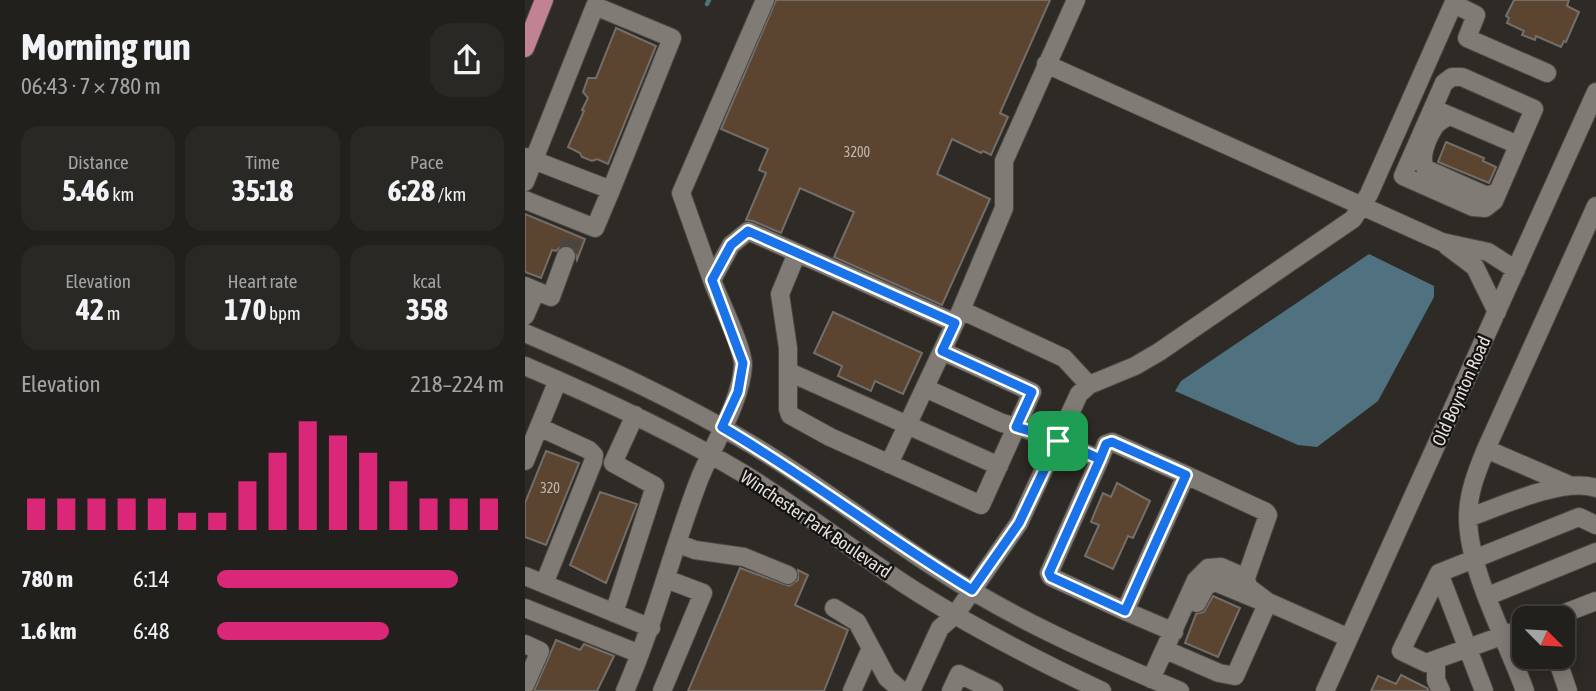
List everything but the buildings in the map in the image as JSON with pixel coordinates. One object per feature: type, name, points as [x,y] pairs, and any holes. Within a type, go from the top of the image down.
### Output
[{"type":"main road","points":[[525,48],[544,0]]},
{"type":"street","points":[[625,691],[651,628],[677,543],[710,455],[738,392],[743,363],[681,192],[765,0]]},
{"type":"street","points":[[889,464],[1001,219],[1006,200],[1004,161],[1076,0]]},
{"type":"street","points":[[911,691],[940,628],[955,615],[1019,523],[1081,390],[1159,352],[1353,219],[1363,206],[1455,2],[1480,8],[1467,38],[1547,74]]},
{"type":"street","points":[[525,182],[529,158],[595,6],[672,38],[595,228],[577,228],[525,200]]},
{"type":"street","points":[[1047,64],[1442,242],[1488,252],[1516,270]]},
{"type":"street","points":[[1381,166],[1473,207],[1485,208],[1494,201],[1498,192],[1518,145],[1534,109],[1462,77],[1444,83],[1441,112],[1422,157],[1422,164],[1426,169],[1487,196],[1498,192]]},
{"type":"street","name":"Old Boynton Road","points":[[1325,691],[1596,92]]},
{"type":"street","points":[[1410,101],[1518,145]]},
{"type":"street","points":[[1403,176],[1441,112]]},
{"type":"street","points":[[529,158],[611,190]]},
{"type":"street","points":[[1525,691],[1475,557],[1468,518],[1474,479],[1486,449],[1596,205]]},
{"type":"street","points":[[712,280],[731,245],[748,231],[797,253],[1064,358],[1089,385]]},
{"type":"street","points":[[1442,242],[1475,267],[1497,312]]},
{"type":"street","points":[[797,253],[780,294],[788,348],[787,409],[790,415],[889,464],[981,505],[1032,392],[942,351]]},
{"type":"street","points":[[525,317],[537,291],[566,256]]},
{"type":"street","name":"Winchester Park Boulevard","points":[[525,333],[635,382],[722,427],[794,471],[935,568],[972,590],[1069,642],[1180,691]]},
{"type":"street","name":"Winchester Park Boulevard","points":[[525,367],[635,415],[710,455],[790,504],[876,565],[955,615],[1009,646],[1102,691]]},
{"type":"street","points":[[789,372],[999,466]]},
{"type":"street","points":[[525,461],[558,380]]},
{"type":"street","points":[[925,388],[1002,423],[1058,441],[1100,459]]},
{"type":"street","points":[[614,613],[655,486],[613,463],[635,415]]},
{"type":"street","points":[[539,427],[589,450],[594,455],[544,584]]},
{"type":"street","points":[[1170,652],[1174,632],[1196,580],[1207,568],[1239,563],[1259,537],[1268,518],[1266,512],[1186,475],[1112,442],[1106,444],[1049,573],[1051,577],[1174,632]]},
{"type":"street","points":[[1486,449],[1567,485]]},
{"type":"street","points":[[1125,611],[1186,475]]},
{"type":"street","points":[[1468,518],[1567,485],[1596,488]]},
{"type":"street","points":[[1512,633],[1426,663],[1401,651],[1439,573],[1579,517],[1596,525]]},
{"type":"street","points":[[1259,537],[1259,546],[1246,578],[1248,587],[1266,605]]},
{"type":"street","points":[[677,543],[695,550],[744,557],[787,575]]},
{"type":"street","points":[[1488,596],[1596,552]]},
{"type":"street","points":[[1221,567],[1246,578]]},
{"type":"street","points":[[1439,573],[1484,691]]},
{"type":"street","points":[[525,576],[651,628]]},
{"type":"street","points":[[662,691],[703,593],[666,579]]},
{"type":"street","points":[[1151,679],[1170,652],[1203,589],[1210,583],[1221,583],[1266,605],[1349,638]]},
{"type":"street","points":[[1575,609],[1596,601]]},
{"type":"street","points":[[1170,652],[1219,673],[1232,683],[1266,605]]},
{"type":"street","points":[[525,608],[640,654]]},
{"type":"street","points":[[834,608],[857,622],[887,678],[902,691]]},
{"type":"street","points":[[525,644],[540,651],[525,685]]},
{"type":"street","points":[[852,691],[871,648]]},
{"type":"street","points":[[1436,661],[1436,680],[1441,691]]},
{"type":"street","points":[[1560,669],[1568,691]]},
{"type":"street","points":[[951,691],[959,674],[993,691]]},
{"type":"water","points":[[1369,254],[1434,286],[1434,297],[1378,401],[1317,447],[1298,445],[1175,391],[1181,381]]},
{"type":"waterway","points":[[707,4],[709,0]]},
{"type":"tunnel","points":[[566,256],[574,235]]},
{"type":"route","points":[[1058,441],[1019,523],[972,590],[935,568],[794,471],[722,427],[738,392],[743,363],[712,280],[731,245],[748,231],[955,323],[942,351],[1032,392],[1016,427],[1058,441],[1100,459],[1049,573],[1051,577],[1125,611],[1186,475],[1112,442],[1106,444],[1100,459],[1076,449],[1058,441]]}]
